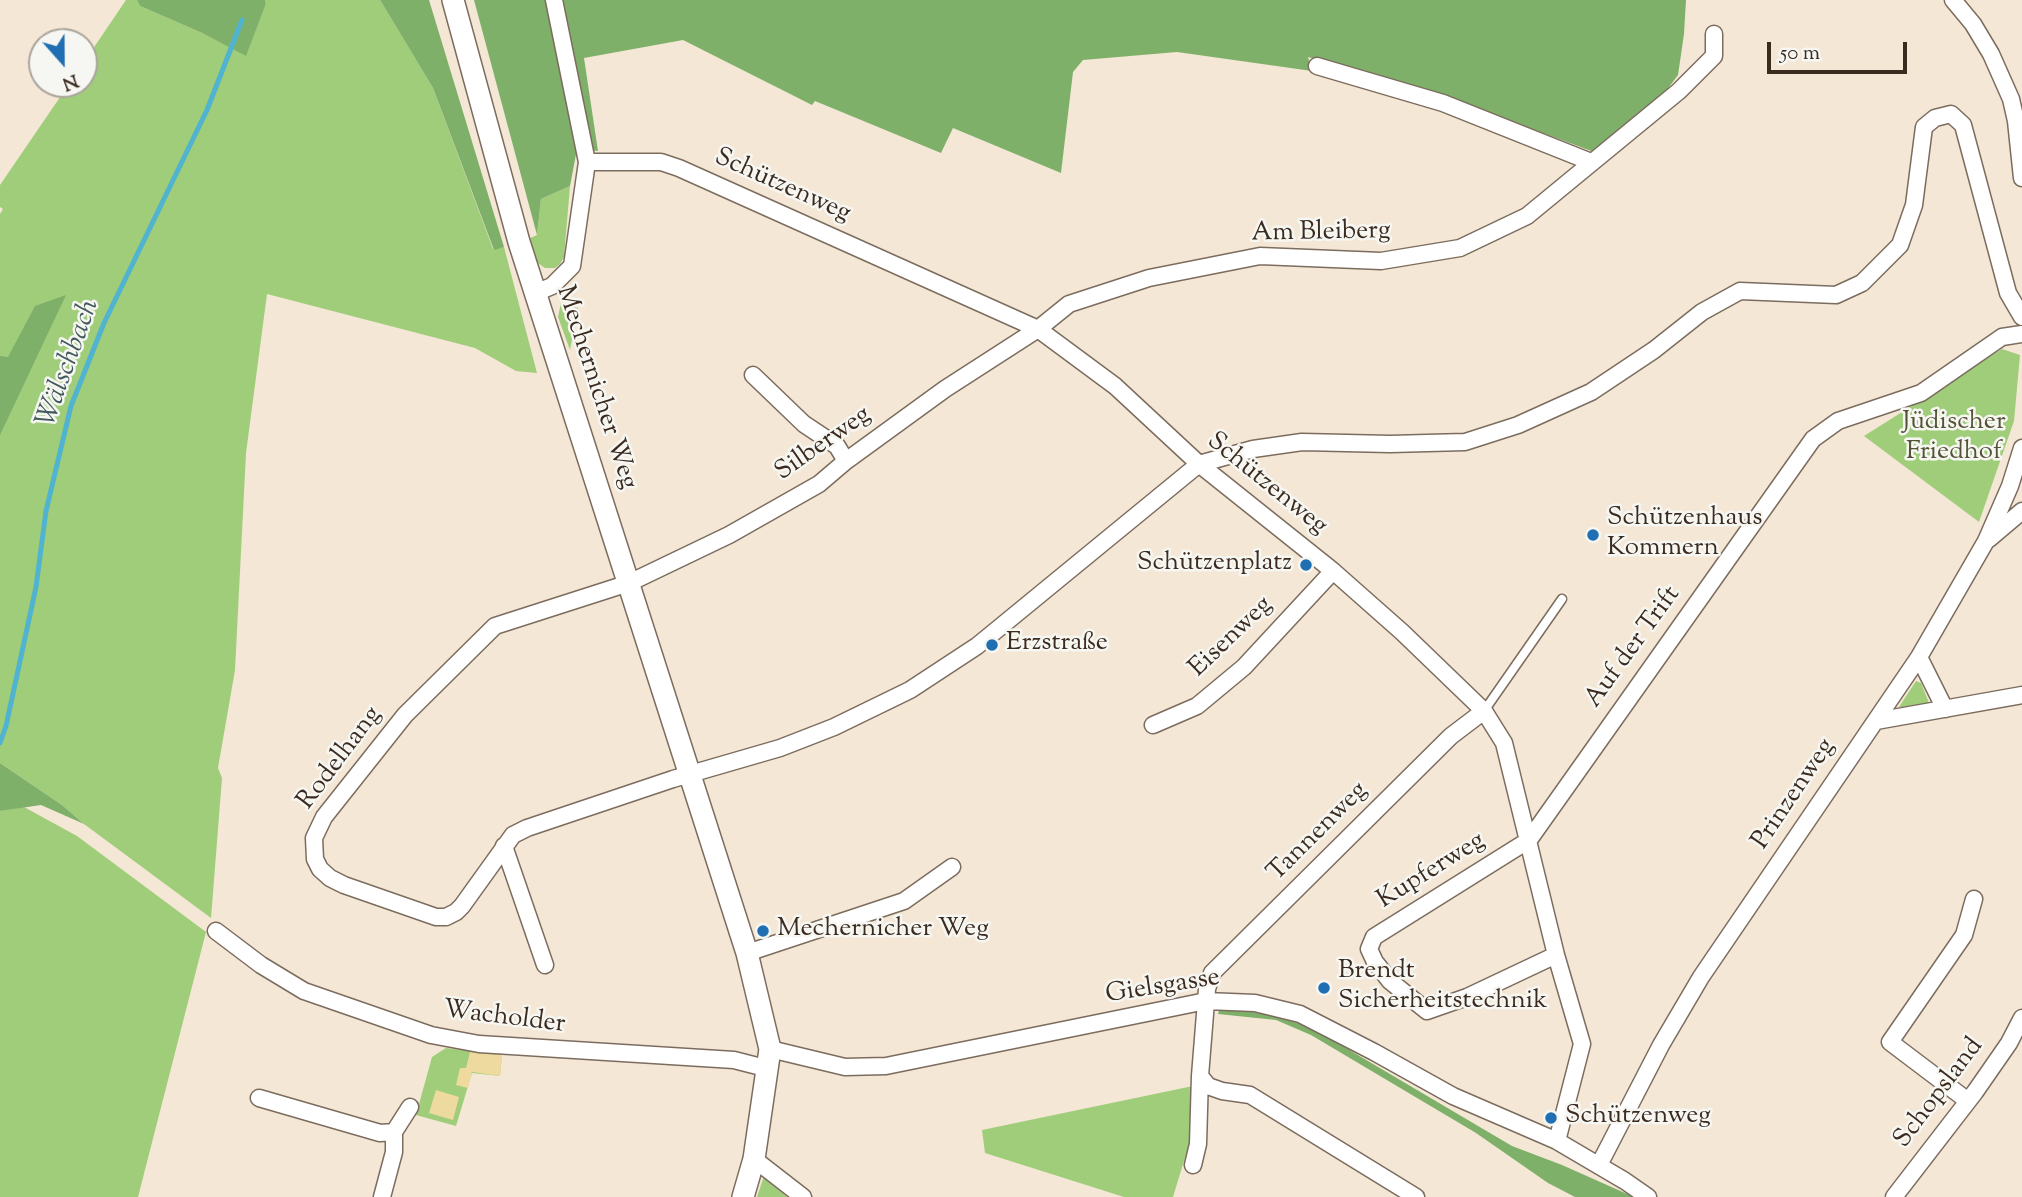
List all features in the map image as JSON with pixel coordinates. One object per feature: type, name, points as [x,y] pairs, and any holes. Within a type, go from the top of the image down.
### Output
[{"type":"street","name":"Mechernicher Weg","points":[[453,0],[535,293],[747,953],[770,1059],[754,1159],[743,1197]]},
{"type":"street","points":[[535,293],[552,286],[572,266],[587,162],[554,0]]},
{"type":"street","points":[[1953,0],[1979,34],[2011,99],[2022,178]]},
{"type":"street","name":"Am Bleiberg","points":[[1038,329],[1069,304],[1149,278],[1260,256],[1381,261],[1460,248],[1527,216],[1679,91],[1714,56],[1714,34]]},
{"type":"street","points":[[1317,66],[1443,103],[1591,162]]},
{"type":"street","points":[[690,775],[803,739],[910,690],[977,646],[1199,464],[1253,449],[1302,442],[1465,442],[1518,425],[1591,392],[1654,350],[1702,312],[1740,291],[1836,295],[1862,283],[1899,246],[1914,205],[1924,127],[1935,118],[1951,114],[1963,125],[2008,293],[2022,317]]},
{"type":"street","name":"Schützenweg","points":[[587,162],[661,162],[679,168],[1038,329],[1115,386],[1199,464],[1333,571],[1402,632],[1484,711],[1504,743],[1556,954],[1582,1044],[1557,1141]]},
{"type":"street","name":"Silberweg","points":[[629,583],[729,535],[819,484],[846,461],[945,389],[1038,329]]},
{"type":"street","name":"Auf der Trift","points":[[1529,840],[1813,439],[1838,421],[1921,393],[2002,337],[2022,334]]},
{"type":"street","points":[[753,375],[804,424],[837,446],[846,461]]},
{"type":"street","name":"Prinzenweg","points":[[1599,1165],[1661,1045],[1700,977],[1919,657],[1986,541],[2010,486],[2022,448]]},
{"type":"street","points":[[1986,541],[2022,511]]},
{"type":"street","name":"Eisenweg","points":[[1153,725],[1197,706],[1244,667],[1333,571]]},
{"type":"street","name":"Rodelhang","points":[[629,583],[495,626],[405,715],[324,817],[314,838],[313,848],[320,869],[330,878],[436,917],[446,917],[456,912],[513,835],[527,828],[690,775]]},
{"type":"street","points":[[1919,657],[1945,709]]},
{"type":"street","points":[[1876,721],[2022,695]]},
{"type":"street","name":"Tannenweg","points":[[1193,1165],[1198,1144],[1206,1001],[1212,973],[1451,736],[1484,711]]},
{"type":"street","name":"Kupferweg","points":[[1529,840],[1374,937],[1369,949],[1375,962],[1390,981],[1427,1012],[1467,997],[1556,954]]},
{"type":"street","points":[[504,846],[545,965]]},
{"type":"street","points":[[747,953],[904,901],[953,867]]},
{"type":"street","points":[[1968,1101],[1890,1042],[1964,935],[1974,898]]},
{"type":"street","name":"Wacholder","points":[[216,931],[261,965],[304,991],[431,1035],[479,1044],[734,1060],[770,1059]]},
{"type":"street","name":"Gielsgasse","points":[[770,1059],[845,1068],[886,1066],[1206,1001],[1255,1003],[1300,1014],[1453,1097],[1557,1141],[1648,1197]]},
{"type":"street","name":"Schopsland","points":[[1894,1197],[1968,1101],[2015,1047],[2022,1018]]},
{"type":"street","points":[[1200,1076],[1208,1086],[1250,1095],[1416,1197]]},
{"type":"street","points":[[259,1098],[380,1133],[394,1132]]},
{"type":"street","points":[[382,1197],[394,1152],[394,1132],[410,1107]]},
{"type":"street","points":[[754,1159],[803,1197]]},
{"type":"lane","points":[[1484,711],[1562,599]]},
{"type":"green space","points":[[126,0],[137,0],[140,6],[246,55],[266,4],[265,0],[380,0],[433,88],[493,249],[504,247],[537,373],[516,371],[475,348],[267,294],[246,453],[235,670],[218,768],[222,778],[211,918],[62,805],[0,763],[0,214],[3,209],[0,207],[0,185],[59,98],[98,98],[98,41]]},
{"type":"green space","points":[[137,0],[265,0],[266,4],[246,56],[140,6]]},
{"type":"green space","points":[[380,0],[429,0],[504,247],[494,250],[433,88]]},
{"type":"green space","points":[[474,0],[1686,0],[1678,75],[1666,91],[1600,150],[1594,152],[1430,91],[1308,57],[1312,71],[1177,52],[1083,60],[1073,72],[1061,173],[953,128],[941,153],[815,101],[812,105],[683,40],[584,58],[598,151],[577,149],[570,186],[541,199],[537,235]]},
{"type":"green space","points":[[570,186],[564,257],[555,268],[545,268],[535,261],[528,239],[537,235],[541,199]]},
{"type":"green space","points":[[66,295],[0,435],[0,356],[8,357],[35,306]]},
{"type":"green space","points":[[561,303],[578,308],[570,350],[558,317]]},
{"type":"green space","name":"Jüdischer Friedhof","points":[[2002,349],[2020,355],[2014,421],[1979,522],[1864,436]]},
{"type":"green space","points":[[1916,681],[1921,683],[1929,703],[1899,707]]},
{"type":"green space","points":[[0,763],[62,805],[84,824],[41,805],[0,811]]},
{"type":"green space","points":[[24,807],[77,836],[206,932],[138,1197],[0,1197],[0,811]]},
{"type":"green space","points":[[1219,1010],[1242,1010],[1279,1017],[1312,1028],[1512,1146],[1634,1197],[1575,1197],[1548,1183],[1476,1133],[1311,1035],[1276,1020],[1218,1014]]},
{"type":"green space","points":[[446,1048],[502,1055],[500,1076],[472,1073],[456,1126],[416,1115],[432,1057]]},
{"type":"green space","points":[[1193,1086],[1190,1141],[1173,1197],[1124,1197],[985,1153],[982,1130]]},
{"type":"green space","points":[[764,1176],[787,1197],[757,1197]]},
{"type":"sand","points":[[470,1052],[502,1055],[500,1076],[472,1072],[468,1088],[456,1085],[460,1068],[466,1068]]},
{"type":"sand","points":[[436,1090],[459,1097],[453,1120],[429,1113]]},
{"type":"waterway","name":"Wälschbach","points":[[0,743],[36,587],[46,511],[71,406],[104,323],[207,110],[242,20]]},
{"type":"place","name":"Schützenhaus Kommern","points":[[1593,535]]},
{"type":"place","name":"Schützenplatz","points":[[1306,565]]},
{"type":"place","name":"Erzstraße","points":[[992,645]]},
{"type":"place","name":"Mechernicher Weg","points":[[763,931]]},
{"type":"place","name":"Brendt Sicherheitstechnik","points":[[1324,988]]},
{"type":"place","name":"Schützenweg","points":[[1551,1118]]}]
